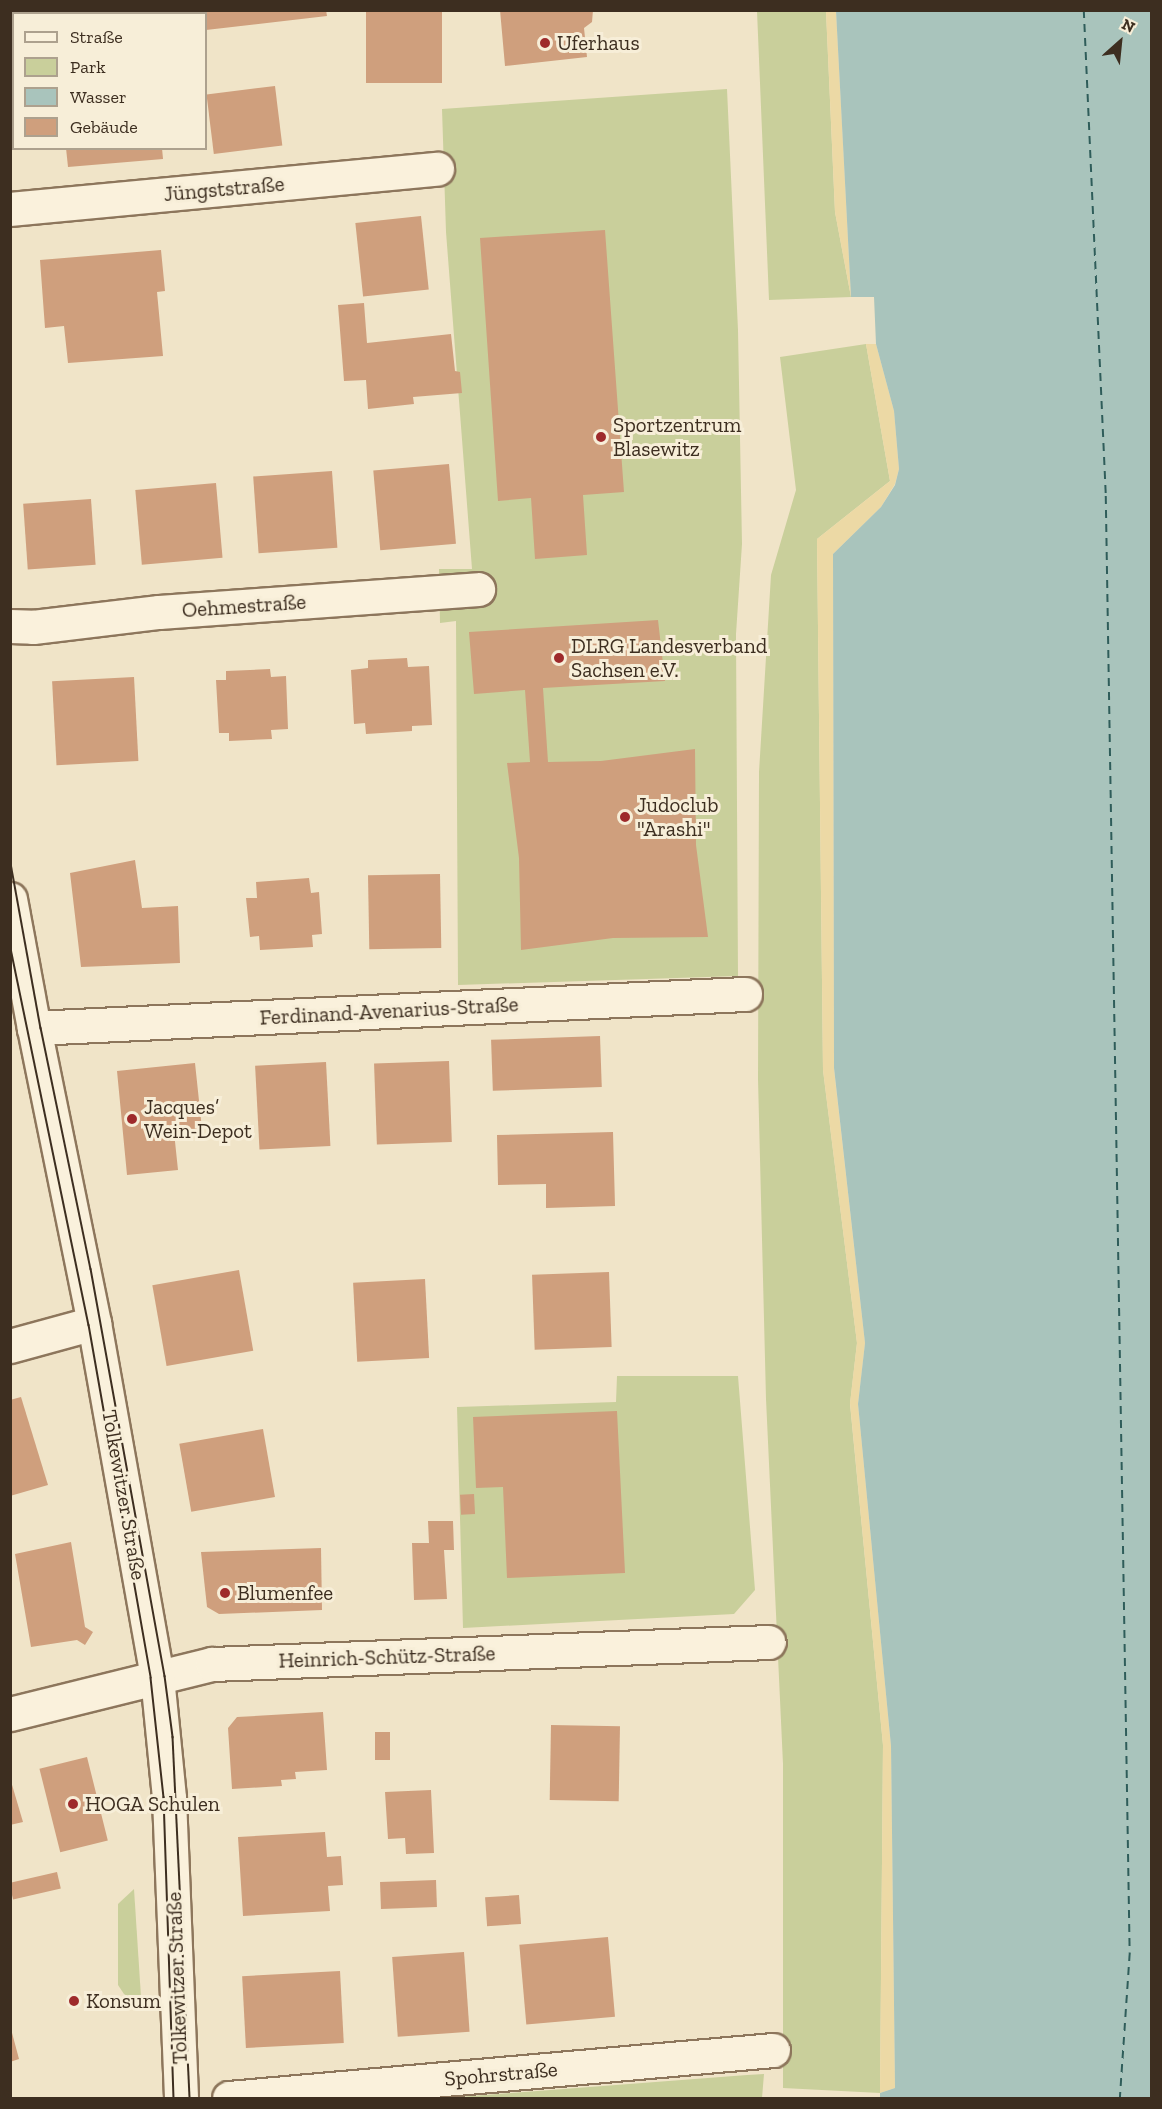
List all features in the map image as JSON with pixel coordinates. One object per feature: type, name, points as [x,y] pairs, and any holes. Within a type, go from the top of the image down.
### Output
[{"type":"street","name":"Jüngststraße","points":[[10,209],[436,169]]},
{"type":"street","name":"Oehmestraße","points":[[10,626],[33,627],[159,612],[478,589]]},
{"type":"street","name":"Tolkewitzer Straße","points":[[10,899],[94,1323],[157,1677],[169,1798],[181,2098]]},
{"type":"street","name":"Ferdinand-Avenarius-Straße","points":[[34,1028],[745,994]]},
{"type":"street","points":[[10,1346],[94,1323]]},
{"type":"street","name":"Heinrich-Schütz-Straße","points":[[10,1714],[212,1664],[769,1642]]},
{"type":"street","name":"Spohrstraße","points":[[229,2098],[773,2050]]},
{"type":"green space","points":[[757,11],[826,11],[835,212],[851,297],[769,300]]},
{"type":"green space","name":"Sportzentrum Blasewitz","points":[[727,89],[738,330],[742,544],[736,634],[738,976],[458,985],[456,621],[440,623],[439,569],[472,569],[446,232],[442,109]]},
{"type":"green space","points":[[866,344],[890,481],[817,539],[823,1070],[857,1343],[850,1404],[883,1745],[880,2093],[783,2088],[783,1764],[766,1399],[758,1079],[759,772],[771,575],[796,490],[780,357]]},
{"type":"green space","points":[[617,1376],[738,1376],[755,1590],[734,1614],[463,1628],[457,1407],[616,1402]]},
{"type":"green space","points":[[134,1889],[141,1997],[130,1998],[118,1985],[118,1904]]},
{"type":"green space","points":[[764,2074],[762,2098],[446,2098],[747,2075]]},
{"type":"sand","points":[[826,11],[836,11],[851,297],[835,212]]},
{"type":"sand","points":[[866,344],[876,344],[894,411],[899,469],[895,484],[881,507],[833,554],[834,1069],[865,1343],[858,1404],[891,1746],[895,2088],[880,2093],[883,1745],[850,1403],[857,1343],[823,1070],[817,539],[890,481]]},
{"type":"water","points":[[836,11],[1151,11],[1151,2098],[880,2098],[880,2093],[895,2088],[891,1746],[858,1404],[865,1343],[834,1068],[833,554],[881,507],[895,485],[899,469],[894,411],[876,344],[874,297],[851,297]]},
{"type":"building","points":[[171,10],[326,10],[327,16],[207,30],[207,12],[171,12]]},
{"type":"building","points":[[366,10],[442,10],[442,83],[366,83]]},
{"type":"building","name":"Uferhaus","points":[[500,10],[593,10],[592,22],[584,28],[587,57],[505,66]]},
{"type":"building","points":[[275,86],[282,146],[214,154],[207,94]]},
{"type":"building","points":[[66,150],[162,150],[163,159],[68,167]]},
{"type":"building","points":[[421,216],[429,290],[363,296],[355,223]]},
{"type":"building","points":[[605,230],[624,492],[583,495],[587,555],[535,559],[531,498],[498,501],[480,238]]},
{"type":"building","points":[[161,250],[165,291],[157,292],[163,356],[68,363],[64,326],[45,328],[40,260]]},
{"type":"building","points":[[364,303],[367,343],[451,334],[455,371],[460,372],[462,393],[413,397],[414,404],[368,409],[366,380],[344,381],[338,305]]},
{"type":"building","points":[[449,464],[456,544],[380,550],[373,471]]},
{"type":"building","points":[[332,471],[337,548],[259,553],[253,477]]},
{"type":"building","points":[[216,483],[223,558],[142,565],[135,490]]},
{"type":"building","points":[[91,499],[96,565],[28,570],[23,504]]},
{"type":"building","points":[[658,620],[665,681],[543,688],[548,762],[601,761],[695,749],[696,845],[708,937],[613,938],[521,950],[519,858],[507,763],[530,762],[525,690],[474,694],[469,632]]},
{"type":"building","points":[[407,658],[408,667],[429,666],[432,725],[412,726],[412,731],[366,734],[365,723],[354,724],[351,670],[368,668],[368,660]]},
{"type":"building","points":[[270,669],[271,677],[286,676],[288,729],[271,730],[272,739],[229,741],[229,733],[219,733],[216,680],[226,680],[226,671]]},
{"type":"building","points":[[134,677],[138,761],[57,765],[52,681]]},
{"type":"building","points":[[135,860],[142,908],[178,906],[180,963],[81,967],[70,873]]},
{"type":"building","points":[[440,874],[441,948],[369,949],[368,875]]},
{"type":"building","points":[[309,878],[311,893],[319,892],[322,934],[312,935],[313,947],[260,950],[259,936],[250,937],[246,898],[257,898],[256,882]]},
{"type":"building","points":[[600,1036],[602,1087],[493,1091],[491,1040]]},
{"type":"building","points":[[449,1061],[452,1142],[377,1145],[374,1064]]},
{"type":"building","points":[[326,1062],[330,1146],[259,1150],[255,1066]]},
{"type":"building","points":[[195,1063],[202,1129],[174,1132],[178,1170],[127,1175],[117,1071]]},
{"type":"building","points":[[613,1132],[615,1206],[546,1208],[546,1184],[498,1185],[497,1135]]},
{"type":"building","points":[[239,1270],[253,1351],[167,1366],[152,1285]]},
{"type":"building","points":[[609,1272],[612,1347],[535,1350],[532,1275]]},
{"type":"building","points":[[425,1279],[429,1358],[357,1362],[353,1283]]},
{"type":"building","points":[[21,1397],[48,1485],[10,1496],[10,1400]]},
{"type":"building","points":[[617,1411],[625,1573],[507,1578],[503,1487],[476,1488],[473,1417]]},
{"type":"building","points":[[263,1429],[275,1497],[191,1512],[179,1444]]},
{"type":"building","points":[[474,1494],[475,1514],[461,1515],[460,1495]]},
{"type":"building","points":[[428,1521],[453,1521],[454,1550],[444,1550],[447,1599],[414,1600],[412,1543],[429,1543]]},
{"type":"building","points":[[71,1542],[85,1627],[93,1632],[85,1645],[77,1640],[31,1647],[15,1554]]},
{"type":"building","points":[[321,1548],[322,1610],[219,1614],[207,1607],[201,1552]]},
{"type":"building","points":[[323,1712],[327,1770],[295,1772],[296,1779],[281,1780],[282,1786],[232,1789],[228,1728],[237,1717]]},
{"type":"building","points":[[551,1725],[620,1726],[619,1801],[550,1800]]},
{"type":"building","points":[[375,1732],[390,1732],[390,1760],[375,1760]]},
{"type":"building","name":"HOGA Schulen","points":[[87,1757],[108,1840],[60,1852],[39,1769]]},
{"type":"building","points":[[10,1778],[23,1822],[10,1825]]},
{"type":"building","points":[[431,1790],[434,1853],[406,1854],[405,1838],[388,1839],[385,1792]]},
{"type":"building","points":[[325,1832],[327,1857],[341,1856],[343,1885],[328,1886],[330,1911],[243,1916],[238,1837]]},
{"type":"building","points":[[57,1872],[61,1889],[13,1900],[10,1883]]},
{"type":"building","points":[[436,1880],[437,1907],[381,1909],[380,1882]]},
{"type":"building","points":[[519,1895],[521,1924],[487,1926],[485,1897]]},
{"type":"building","points":[[608,1937],[615,2017],[526,2024],[519,1945]]},
{"type":"building","points":[[464,1952],[470,2032],[398,2037],[392,1957]]},
{"type":"building","points":[[340,1971],[344,2043],[246,2048],[242,1976]]},
{"type":"building","points":[[10,2030],[19,2059],[10,2062]]},
{"type":"ferry route","points":[[1084,10],[1106,496],[1130,1953],[1120,2098]]},
{"type":"tram line","points":[[10,77],[12,68]]},
{"type":"tram line","points":[[10,858],[41,1028],[91,1269],[165,1676],[173,1737],[190,2098]]},
{"type":"tram line","points":[[10,944],[89,1325],[151,1678],[164,1797],[174,2098]]},
{"type":"place","name":"Uferhaus","points":[[545,43]]},
{"type":"place","name":"Sportzentrum Blasewitz","points":[[601,437]]},
{"type":"place","name":"DLRG Landesverband Sachsen e.V.","points":[[559,658]]},
{"type":"place","name":"Judoclub \"Arashi\"","points":[[625,817]]},
{"type":"place","name":"Jacques’ Wein-Depot","points":[[132,1119]]},
{"type":"place","name":"Blumenfee","points":[[225,1593]]},
{"type":"place","name":"HOGA Schulen","points":[[73,1804]]},
{"type":"place","name":"Konsum","points":[[74,2001]]}]
